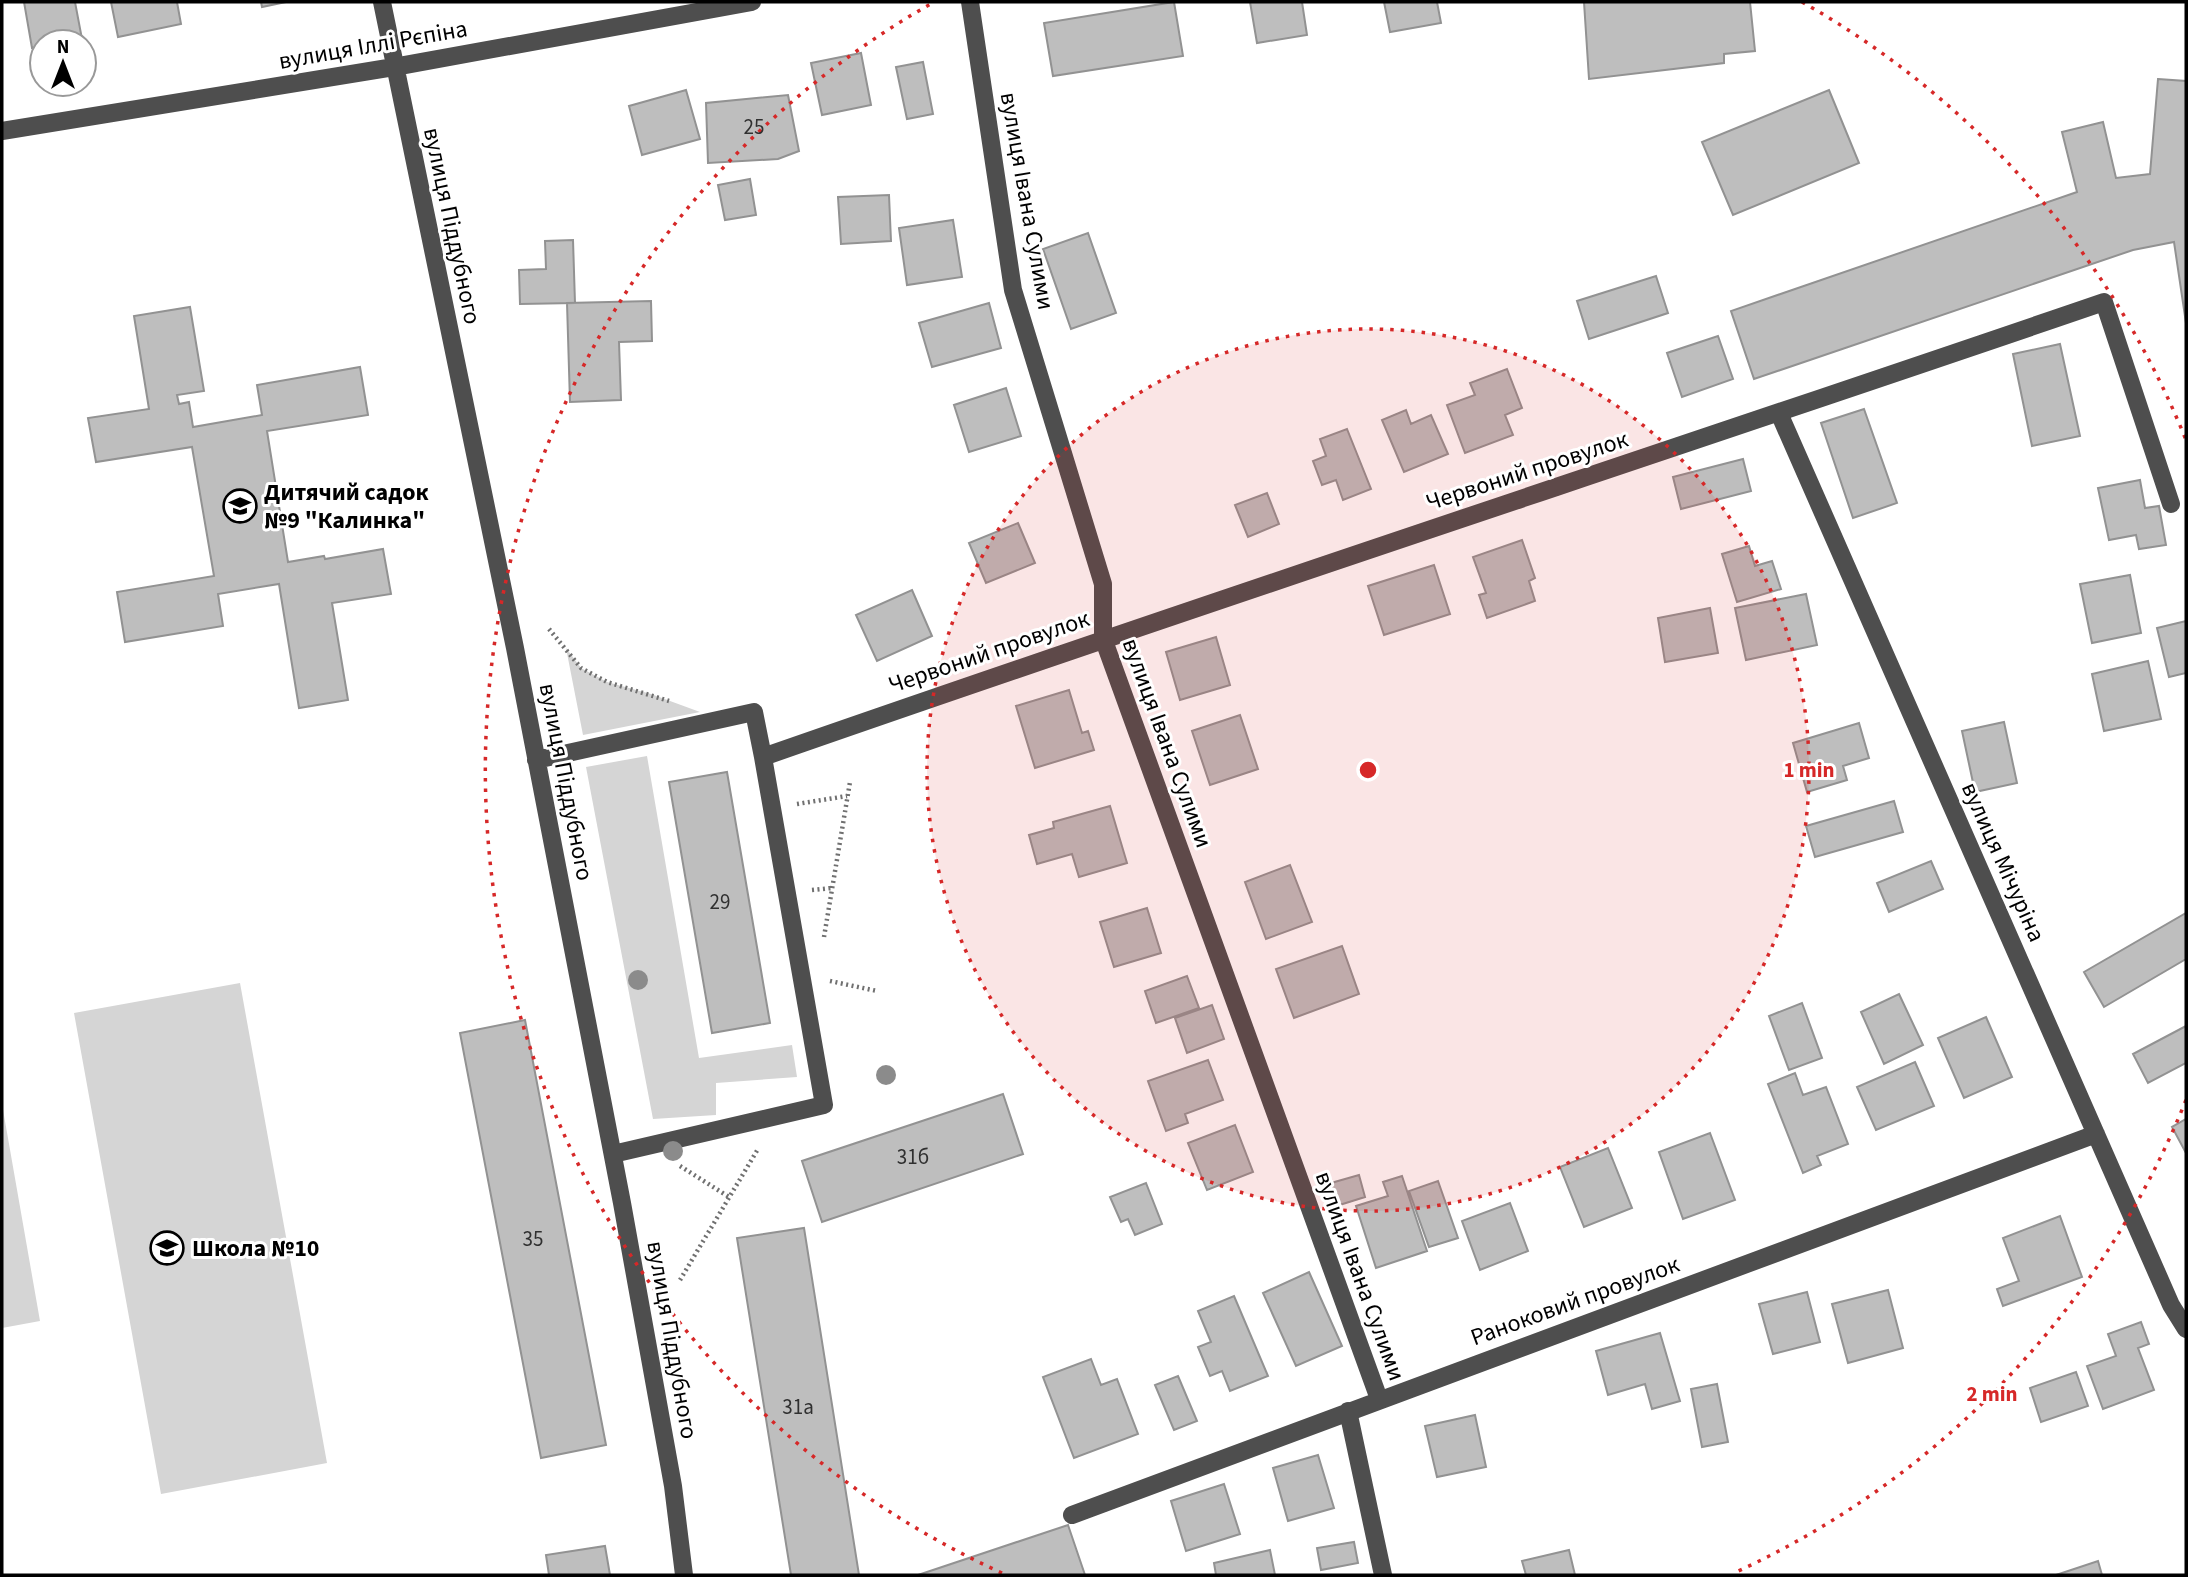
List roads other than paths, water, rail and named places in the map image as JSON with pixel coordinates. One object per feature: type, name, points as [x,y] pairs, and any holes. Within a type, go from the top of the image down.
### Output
[{"type":"street","name":"вулиця Піддубного","points":[[382,2],[613,1154],[673,1486],[684,1575]]},
{"type":"street","name":"вулиця Іллі Рєпіна","points":[[2,131],[394,67],[752,2]]},
{"type":"street","name":"вулиця Івана Сулими","points":[[970,2],[1013,290],[1102,584],[1102,638],[1379,1399]]},
{"type":"street","name":"Червоний провулок","points":[[763,757],[1102,638],[2104,302],[2171,504]]},
{"type":"street","name":"вулиця Мічуріна","points":[[1779,413],[2171,1305],[2186,1329]]},
{"type":"street","points":[[536,760],[754,712],[763,757],[824,1105],[613,1154]]},
{"type":"street","name":"Раноковий провулок","points":[[1072,1515],[2096,1134]]},
{"type":"street","points":[[1349,1411],[1383,1575]]},
{"type":"place","name":"Дитячий садок №9 \"Калинка\"","points":[[240,506]]},
{"type":"place","name":"Школа №10","points":[[167,1248]]}]
